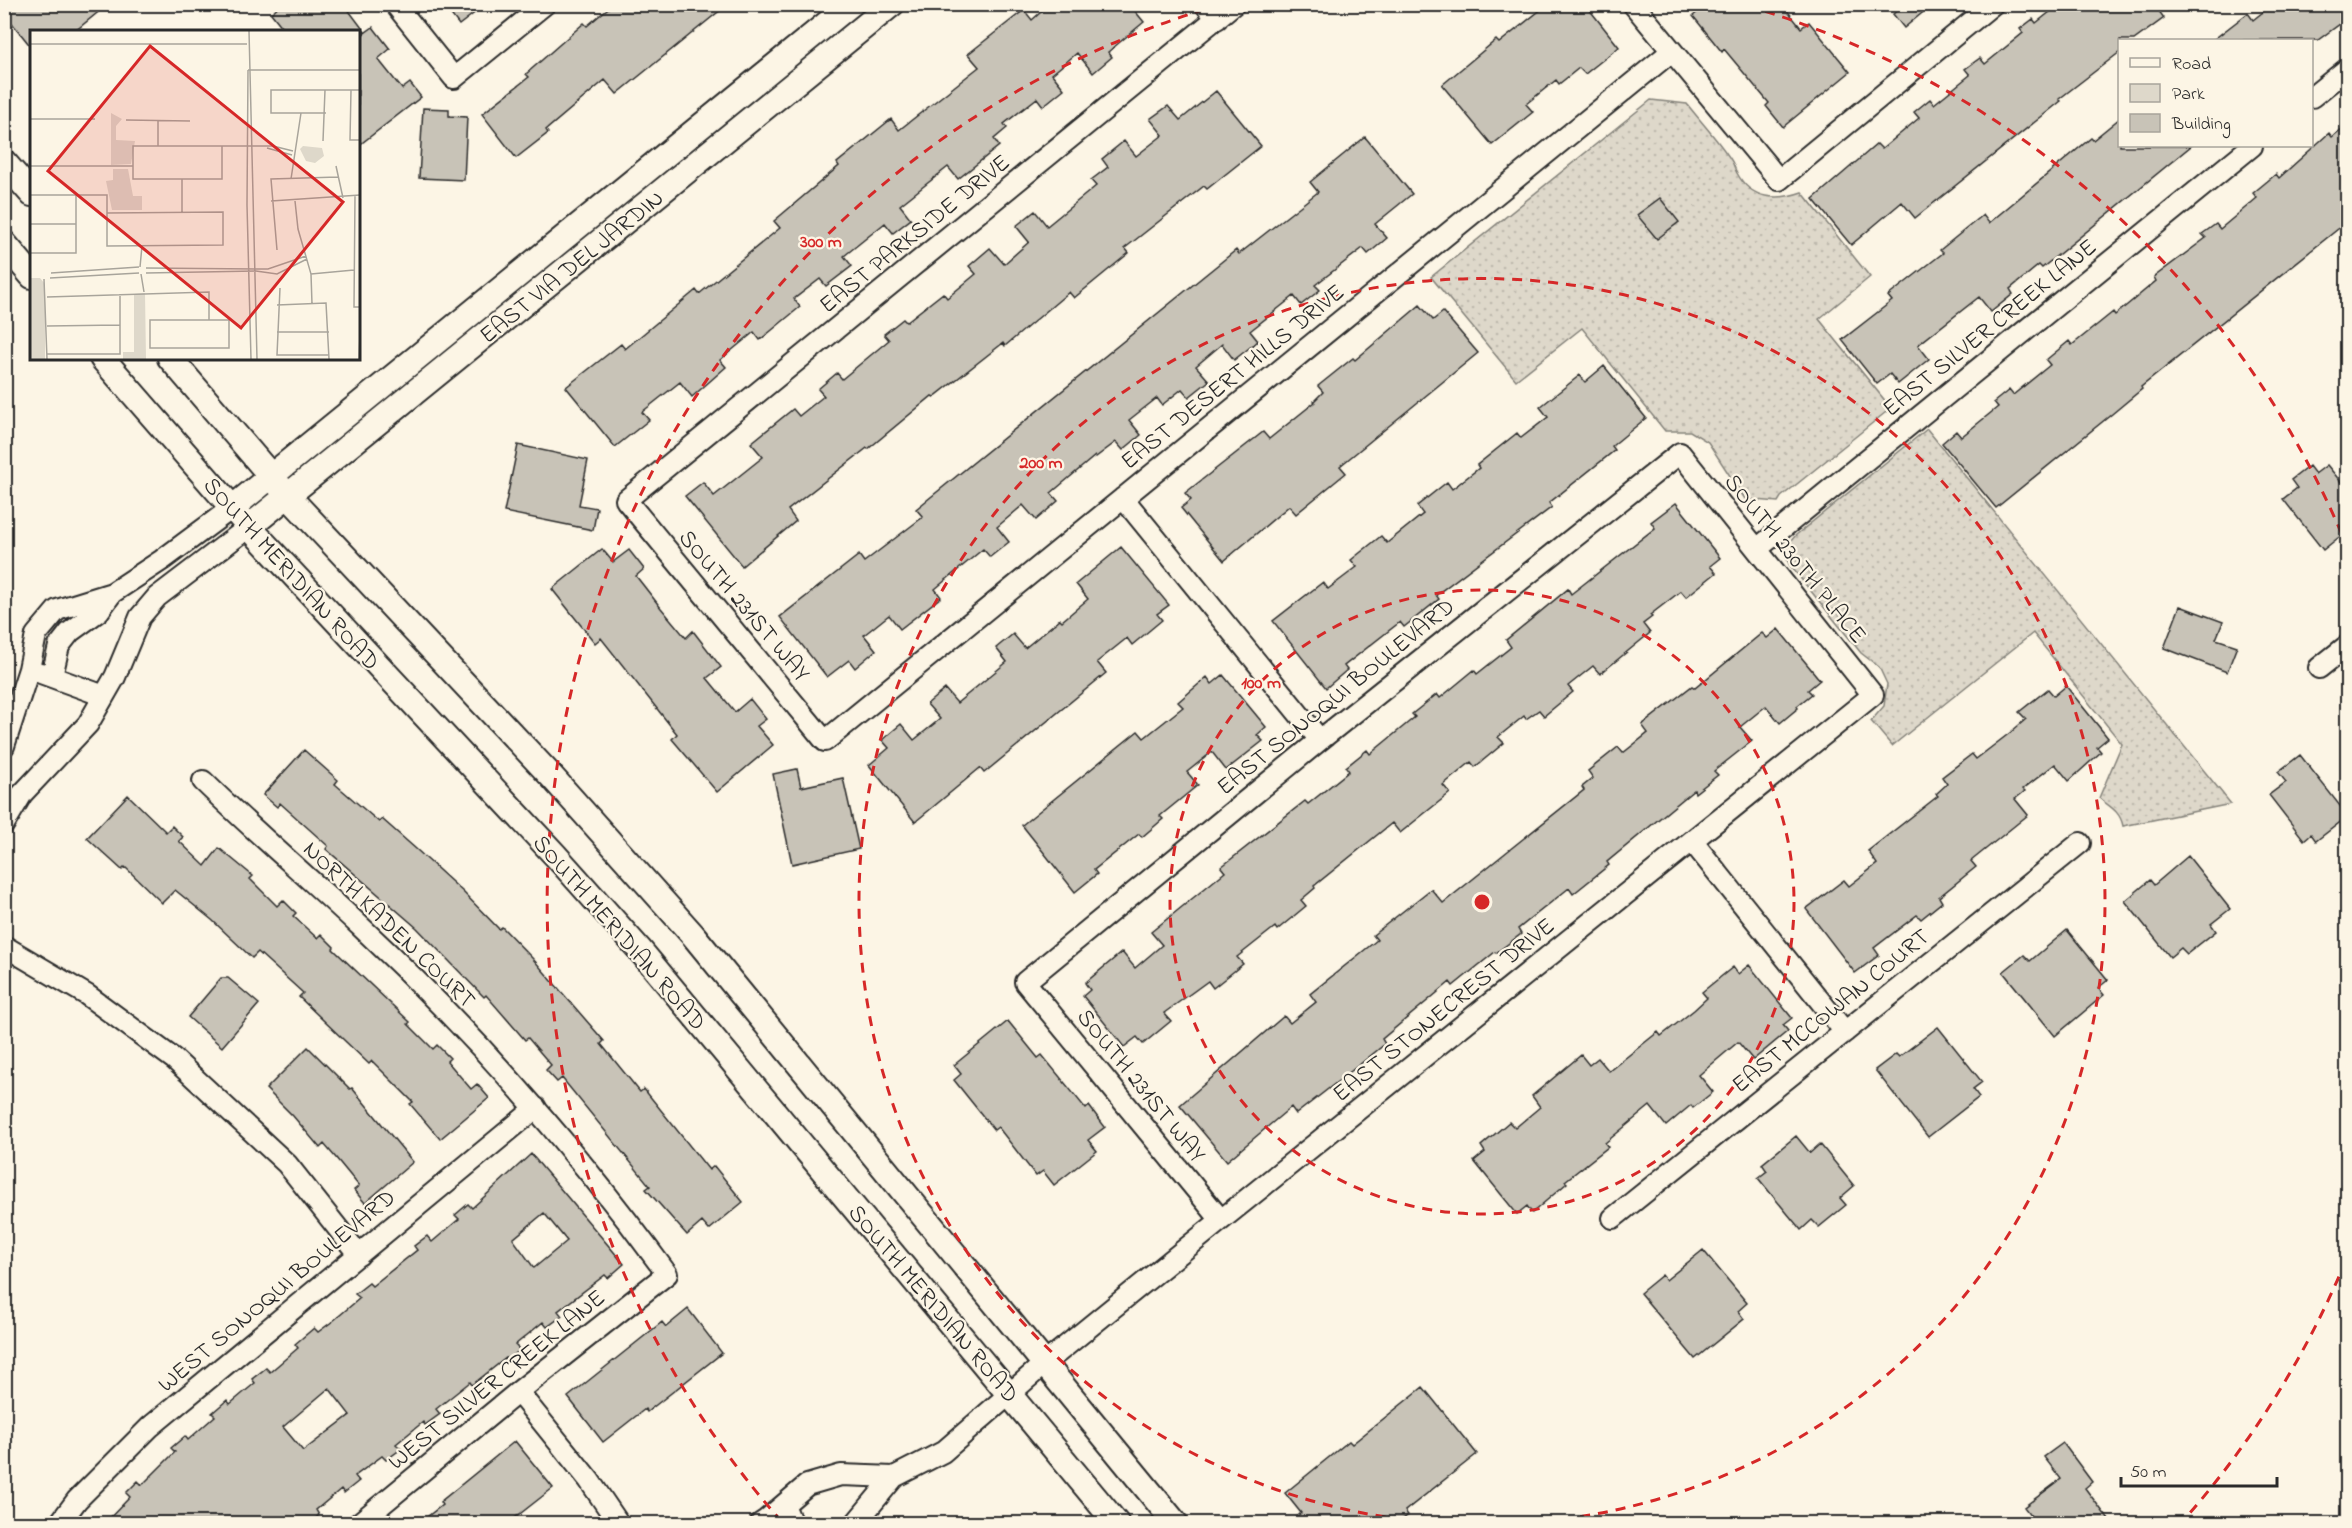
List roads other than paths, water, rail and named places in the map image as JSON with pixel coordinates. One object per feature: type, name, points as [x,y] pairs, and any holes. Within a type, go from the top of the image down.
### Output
[{"type":"street","points":[[394,4],[454,78],[545,4]]},
{"type":"street","name":"EAST VIA DEL JARDIN","points":[[232,508],[851,4]]},
{"type":"street","name":"EAST VIA DEL JARDIN","points":[[249,527],[892,4]]},
{"type":"street","name":"EAST PARKSIDE DRIVE","points":[[626,500],[1211,12],[1234,4]]},
{"type":"street","points":[[1634,4],[1779,180],[1993,4]]},
{"type":"street","name":"EAST DESERT HILLS DRIVE","points":[[825,741],[1672,51]]},
{"type":"street","points":[[2313,96],[2348,68]]},
{"type":"street","name":"EAST SILVER CREEK LANE","points":[[1757,549],[2251,147]]},
{"type":"street","points":[[4,162],[30,192]]},
{"type":"street","points":[[4,243],[30,274]]},
{"type":"street","name":"SOUTH MERIDIAN ROAD","points":[[104,360],[249,527],[604,910],[1117,1524]]},
{"type":"street","name":"SOUTH MERIDIAN ROAD","points":[[172,360],[288,496],[553,778],[654,890],[1176,1524]]},
{"type":"street","name":"SOUTH 230TH PLACE","points":[[1680,453],[1873,695]]},
{"type":"street","name":"EAST SONOQUI BOULEVARD","points":[[1025,982],[1320,740],[1680,453]]},
{"type":"street","points":[[1123,498],[1320,740]]},
{"type":"street","name":"SOUTH 231ST WAY","points":[[626,500],[825,741]]},
{"type":"street","points":[[4,746],[29,669],[36,635],[57,610],[112,593],[162,560],[232,508]]},
{"type":"street","points":[[4,824],[22,794],[88,724],[115,677],[140,617],[158,597],[182,577],[249,527]]},
{"type":"street","points":[[52,676],[58,646],[70,632],[99,611],[112,593]]},
{"type":"street","points":[[2319,668],[2348,645]]},
{"type":"street","points":[[29,669],[104,696]]},
{"type":"street","name":"EAST STONECREST DRIVE","points":[[894,1476],[943,1452],[1045,1363],[1873,695]]},
{"type":"street","name":"NORTH KADEN COURT","points":[[203,781],[242,820],[360,926],[453,1018],[536,1108],[627,1219],[667,1274]]},
{"type":"street","points":[[1692,841],[1845,1032]]},
{"type":"street","name":"EAST MCCOWAN COURT","points":[[1613,1218],[2080,843]]},
{"type":"street","points":[[4,946],[87,995],[174,1059],[288,1164],[359,1254]]},
{"type":"street","name":"SOUTH 231ST WAY","points":[[1025,982],[1221,1220]]},
{"type":"street","name":"WEST SONOQUI BOULEVARD","points":[[59,1524],[77,1500],[150,1427],[536,1108]]},
{"type":"street","name":"WEST SILVER CREEK LANE","points":[[358,1524],[518,1392],[667,1274]]},
{"type":"street","points":[[518,1392],[589,1480],[619,1524]]},
{"type":"street","points":[[760,1524],[807,1485],[841,1475],[894,1476]]},
{"type":"street","points":[[855,1524],[894,1476]]},
{"type":"street","points":[[784,1505],[792,1524]]}]
